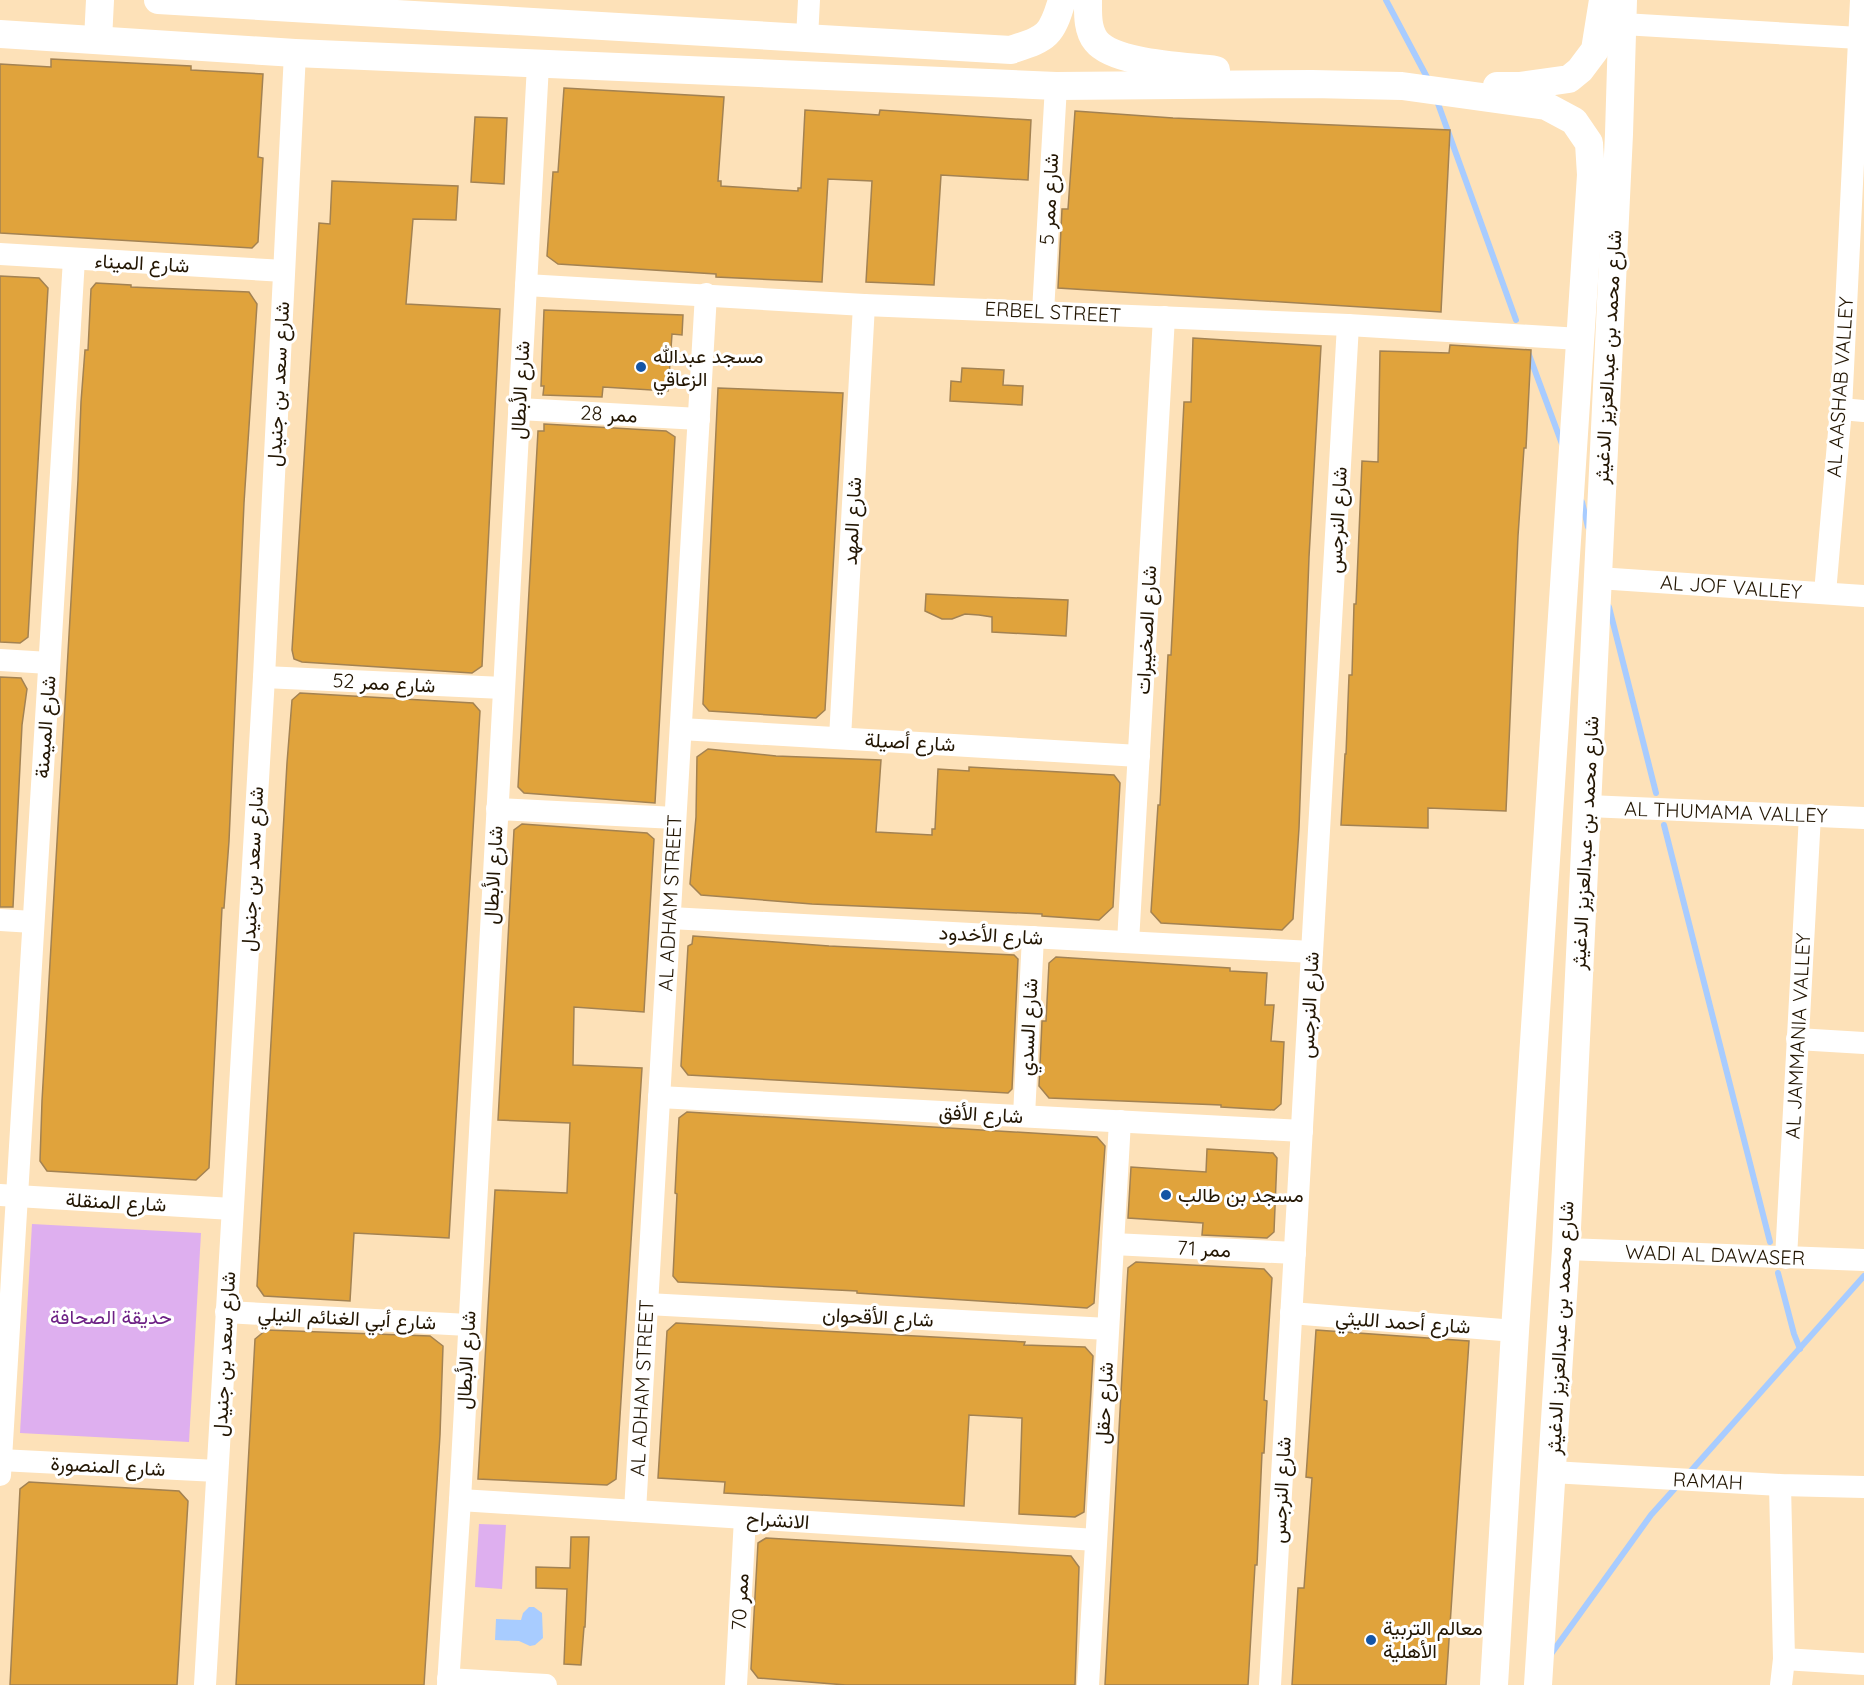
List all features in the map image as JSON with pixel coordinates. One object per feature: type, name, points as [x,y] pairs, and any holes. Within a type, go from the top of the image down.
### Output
[{"type":"street","points":[[98,40],[100,0]]},
{"type":"street","points":[[158,0],[1011,50],[1041,40],[1055,24],[1062,0]]},
{"type":"street","points":[[807,38],[809,0]]},
{"type":"street","points":[[1088,0],[1090,30],[1095,40],[1111,53],[1135,60],[1311,84]]},
{"type":"street","points":[[0,34],[295,53],[538,65],[1056,86],[1311,84],[1402,87],[1519,86],[1569,79],[1580,70],[1595,50],[1603,0]]},
{"type":"street","name":"AL AASHAB VALLEY","points":[[1825,593],[1840,409],[1861,0]]},
{"type":"street","points":[[1623,12],[1859,38]]},
{"type":"street","name":"شارع محمد بن عبدالعزيز الدغيثر","points":[[1538,1685],[1566,1249],[1623,12]]},
{"type":"street","name":"شارع سعد بن جنيدل","points":[[205,1685],[264,677],[295,53]]},
{"type":"street","name":"شارع الأبطال","points":[[448,1682],[460,1500],[538,65]]},
{"type":"street","name":"شارع ممر 5","points":[[1043,312],[1056,86]]},
{"type":"street","name":"شارع محمد بن عبدالعزيز الدغيثر","points":[[1402,87],[1546,106],[1574,121],[1589,143],[1591,175],[1494,1685]]},
{"type":"street","name":"شارع الميناء","points":[[0,254],[284,271]]},
{"type":"street","name":"شارع الميمنة","points":[[0,1475],[8,1196],[33,922],[74,259]]},
{"type":"street","name":"ERBEL STREET","points":[[526,285],[864,304],[1348,325],[1580,339]]},
{"type":"street","name":"AL ADHAM STREET","points":[[635,1511],[706,294]]},
{"type":"street","name":"شارع المهد","points":[[840,738],[864,304]]},
{"type":"street","name":"شارع الصخيبرات","points":[[1128,942],[1164,317]]},
{"type":"street","name":"شارع النرجس","points":[[1270,1685],[1348,325]]},
{"type":"street","name":"ممر 28","points":[[519,409],[699,418]]},
{"type":"street","points":[[1840,409],[1864,411]]},
{"type":"street","name":"AL JOF VALLEY","points":[[1598,578],[1864,596]]},
{"type":"street","points":[[0,660],[49,663]]},
{"type":"street","name":"شارع ممر 52","points":[[264,677],[503,688]]},
{"type":"street","name":"شارع أصيلة","points":[[681,729],[1139,756]]},
{"type":"street","name":"AL THUMAMA VALLEY","points":[[1588,806],[1864,818]]},
{"type":"street","points":[[497,809],[675,818]]},
{"type":"street","name":"AL JAMMANIA VALLEY","points":[[1786,1258],[1810,815]]},
{"type":"street","name":"شارع الأخدود","points":[[670,918],[1312,952]]},
{"type":"street","points":[[0,920],[33,922]]},
{"type":"street","name":"شارع السدي","points":[[1023,1116],[1033,937]]},
{"type":"street","points":[[1797,1039],[1864,1043]]},
{"type":"street","points":[[1534,1050],[1575,1053]]},
{"type":"street","name":"شارع الأفق","points":[[659,1097],[1302,1131]]},
{"type":"street","name":"شارع حقل","points":[[1088,1685],[1120,1121]]},
{"type":"street","name":"شارع المنقلة","points":[[8,1196],[232,1209]]},
{"type":"street","name":"ممر 71","points":[[1113,1244],[1295,1253]]},
{"type":"street","name":"WADI AL DAWASER","points":[[1566,1249],[1864,1260]]},
{"type":"street","name":"شارع الأقحوان","points":[[647,1304],[1108,1329]]},
{"type":"street","name":"شارع أبي الغنائم النيلي","points":[[226,1312],[468,1325]]},
{"type":"street","name":"شارع أحمد الليثي","points":[[1291,1313],[1515,1331]]},
{"type":"street","name":"شارع المنصورة","points":[[0,1461],[217,1471]]},
{"type":"street","name":"RAMAH","points":[[1552,1472],[1780,1485],[1864,1487]]},
{"type":"street","points":[[1780,1485],[1784,1659],[1781,1685]]},
{"type":"street","name":"الانشراح","points":[[460,1500],[1096,1540]]},
{"type":"street","name":"ممر 70","points":[[736,1685],[745,1518]]},
{"type":"street","points":[[1784,1659],[1864,1664]]},
{"type":"street","points":[[448,1682],[546,1685]]},
{"type":"green space","name":"حديقة الصحافة","points":[[32,1224],[201,1233],[189,1442],[20,1433]]},
{"type":"green space","points":[[479,1524],[506,1525],[502,1589],[475,1587]]},
{"type":"water","points":[[529,1607],[534,1607],[542,1613],[543,1638],[530,1646],[519,1641],[495,1640],[496,1619],[521,1620],[523,1613]]},
{"type":"building","points":[[51,59],[191,66],[191,70],[263,74],[258,157],[263,158],[258,242],[252,248],[0,233],[0,64],[51,67]]},
{"type":"building","points":[[564,88],[724,97],[718,181],[721,181],[721,186],[798,191],[798,188],[801,188],[805,110],[879,115],[880,110],[1031,120],[1028,180],[941,175],[934,285],[866,282],[872,181],[828,179],[822,282],[716,277],[716,274],[558,264],[547,256],[553,172],[558,172]]},
{"type":"building","points":[[1075,111],[1173,118],[1450,130],[1441,312],[1058,288],[1062,209],[1068,209]]},
{"type":"building","points":[[475,117],[507,118],[504,184],[471,182]]},
{"type":"building","points":[[332,181],[458,186],[456,220],[413,219],[406,304],[500,309],[482,666],[472,673],[302,662],[294,659],[292,650],[319,223],[330,224]]},
{"type":"building","points":[[0,276],[39,278],[48,288],[28,637],[20,643],[0,642]]},
{"type":"building","points":[[96,283],[131,285],[131,287],[249,292],[257,304],[244,503],[229,841],[224,908],[222,908],[209,1168],[196,1180],[47,1171],[40,1161],[81,402],[85,350],[88,350],[91,289]]},
{"type":"building","points":[[544,310],[683,315],[682,335],[672,334],[668,391],[603,387],[602,397],[543,395],[544,386],[541,386]]},
{"type":"building","points":[[1193,338],[1321,346],[1293,919],[1282,930],[1161,923],[1151,912],[1158,805],[1160,805],[1168,655],[1171,655],[1184,402],[1191,402]]},
{"type":"building","points":[[1450,345],[1531,350],[1526,448],[1524,448],[1518,536],[1506,811],[1428,808],[1428,828],[1341,825],[1349,675],[1352,675],[1362,461],[1378,462],[1380,351],[1449,353]]},
{"type":"building","points":[[962,368],[1004,370],[1003,385],[1023,386],[1022,405],[950,401],[951,381],[961,382]]},
{"type":"building","points":[[718,388],[843,393],[825,710],[816,718],[709,711],[703,704]]},
{"type":"building","points":[[544,424],[666,431],[675,437],[655,803],[524,793],[518,787],[538,431],[544,431]]},
{"type":"building","points":[[926,594],[1068,600],[1066,636],[992,632],[992,617],[979,615],[965,614],[952,619],[942,619],[925,611]]},
{"type":"building","points":[[0,677],[21,678],[27,689],[22,725],[13,907],[0,907]]},
{"type":"building","points":[[300,693],[473,703],[480,711],[449,1238],[354,1233],[350,1301],[264,1296],[257,1286],[287,763],[292,700]]},
{"type":"building","points":[[708,749],[776,756],[881,760],[876,832],[932,835],[932,829],[935,829],[938,769],[969,771],[969,767],[1114,775],[1120,783],[1113,907],[1099,920],[1042,916],[1042,914],[812,904],[701,895],[690,884],[696,817],[697,757]]},
{"type":"building","points":[[522,824],[647,833],[654,839],[644,1012],[574,1007],[573,1065],[642,1068],[616,1479],[607,1485],[478,1479],[495,1190],[567,1193],[570,1123],[498,1120],[514,830]]},
{"type":"building","points":[[693,936],[829,946],[1014,955],[1018,959],[1012,1089],[1008,1093],[688,1075],[681,1066],[688,946],[692,944]]},
{"type":"building","points":[[1056,957],[1230,968],[1230,971],[1267,973],[1265,1005],[1274,1005],[1271,1041],[1284,1042],[1281,1104],[1274,1110],[1221,1107],[1221,1105],[1049,1098],[1039,1086],[1042,1021],[1046,1021],[1049,963]]},
{"type":"building","points":[[687,1112],[1097,1137],[1105,1146],[1094,1303],[1087,1308],[857,1293],[857,1291],[678,1282],[673,1276],[677,1153],[679,1118]]},
{"type":"building","points":[[1207,1149],[1273,1153],[1277,1158],[1274,1232],[1267,1238],[1202,1235],[1203,1223],[1128,1218],[1131,1167],[1206,1172]]},
{"type":"building","points":[[1136,1262],[1264,1269],[1272,1278],[1264,1400],[1267,1401],[1264,1453],[1262,1453],[1248,1685],[1105,1685],[1128,1268]]},
{"type":"building","points":[[676,1323],[1085,1347],[1093,1356],[1084,1512],[1075,1517],[1019,1514],[1022,1418],[969,1415],[964,1506],[724,1493],[725,1482],[658,1478],[667,1331]]},
{"type":"building","points":[[266,1330],[430,1336],[443,1346],[440,1435],[424,1685],[236,1685],[255,1339]]},
{"type":"building","points":[[1316,1330],[1469,1341],[1446,1685],[1292,1685],[1298,1588],[1304,1588],[1312,1478],[1306,1477]]},
{"type":"building","points":[[29,1482],[179,1491],[188,1501],[177,1685],[10,1685],[20,1489]]},
{"type":"building","points":[[571,1537],[589,1537],[581,1665],[564,1664],[567,1589],[536,1588],[536,1567],[570,1568]]},
{"type":"building","points":[[766,1538],[1071,1556],[1079,1567],[1075,1685],[846,1685],[758,1678],[751,1669],[758,1543]]},
{"type":"waterway","points":[[1386,0],[1429,81]]},
{"type":"waterway","points":[[1436,98],[1516,320]]},
{"type":"waterway","points":[[1528,352],[1562,444]]},
{"type":"waterway","points":[[1582,502],[1588,527]]},
{"type":"waterway","points":[[1609,607],[1656,793]]},
{"type":"waterway","points":[[1664,825],[1770,1242]]},
{"type":"waterway","points":[[1778,1273],[1800,1349]]},
{"type":"waterway","points":[[1689,1473],[1864,1276]]},
{"type":"waterway","points":[[1551,1654],[1651,1515],[1678,1485]]},
{"type":"place","name":"مسجد عبدالله الزعاقي","points":[[641,367]]},
{"type":"place","name":"مسجد بن طالب","points":[[1166,1195]]},
{"type":"place","name":"معالم التربية الأهلية","points":[[1371,1640]]}]
